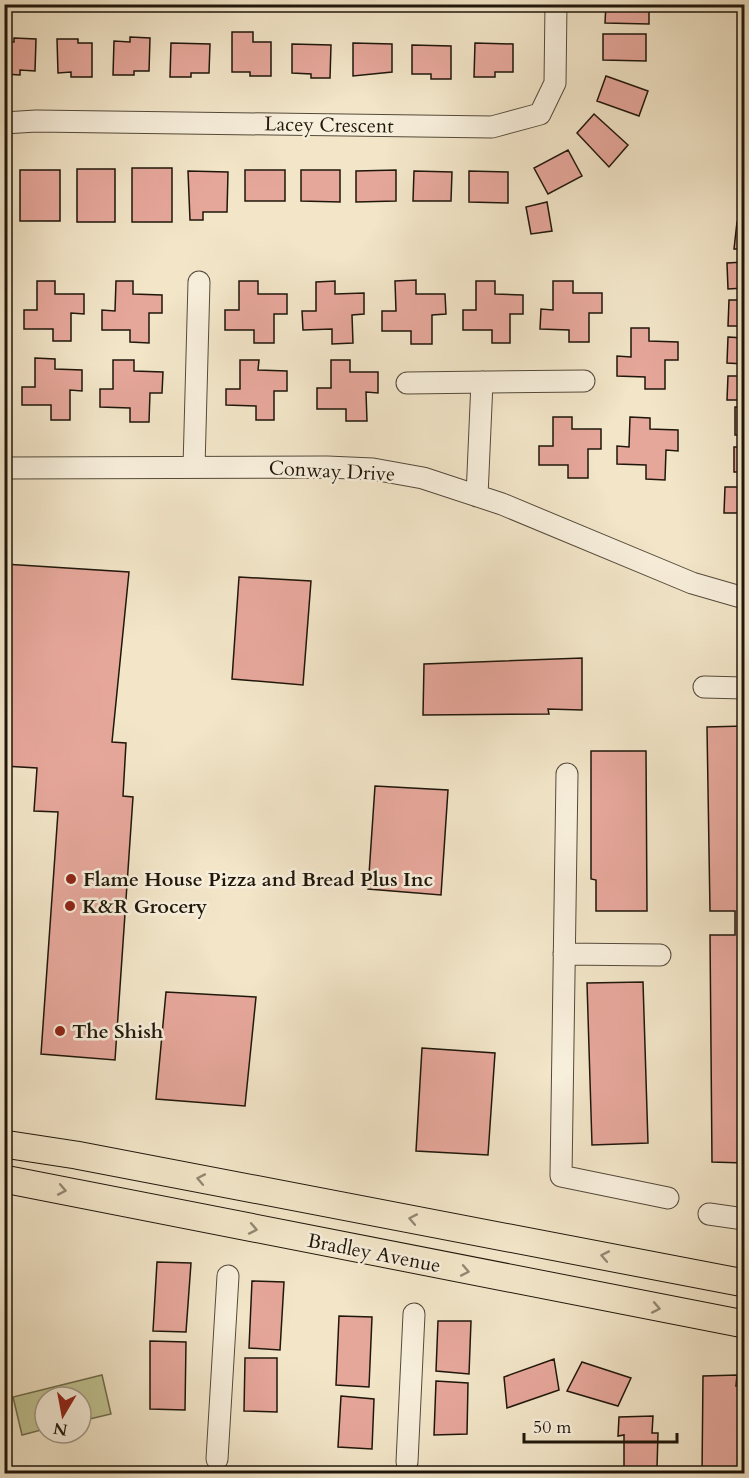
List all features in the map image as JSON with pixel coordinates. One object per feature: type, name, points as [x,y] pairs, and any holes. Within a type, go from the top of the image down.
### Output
[{"type":"main road","name":"Bradley Avenue","points":[[4,1144],[76,1155],[744,1283]]},
{"type":"main road","name":"Bradley Avenue","points":[[4,1179],[744,1324]]},
{"type":"street","name":"Lacey Crescent","points":[[4,123],[36,121],[492,127],[540,114],[555,83],[556,4]]},
{"type":"street","points":[[194,466],[199,282]]},
{"type":"street","points":[[407,383],[584,381]]},
{"type":"street","points":[[477,496],[482,382]]},
{"type":"street","name":"Conway Drive","points":[[4,468],[194,466],[373,469],[423,478],[477,496],[692,583],[744,598]]},
{"type":"street","points":[[704,687],[744,688]]},
{"type":"street","points":[[567,774],[561,1176],[668,1198]]},
{"type":"street","points":[[564,954],[660,955]]},
{"type":"street","points":[[709,1214],[744,1219]]},
{"type":"street","points":[[216,1459],[228,1276]]},
{"type":"street","points":[[407,1462],[414,1314]]},
{"type":"green space","points":[[102,1375],[111,1414],[93,1418],[93,1385],[62,1385]]},
{"type":"green space","points":[[33,1392],[33,1432],[22,1435],[13,1397]]},
{"type":"building","points":[[606,4],[649,4],[649,24],[605,23]]},
{"type":"building","points":[[740,12],[744,12],[744,45],[741,45]]},
{"type":"building","points":[[232,32],[253,32],[253,42],[271,42],[271,76],[250,76],[250,72],[232,72]]},
{"type":"building","points":[[603,34],[646,34],[646,61],[603,60]]},
{"type":"building","points":[[130,37],[150,38],[149,71],[134,71],[134,75],[113,75],[114,41],[130,42]]},
{"type":"building","points":[[14,38],[36,39],[35,71],[20,70],[20,75],[4,74],[4,41],[14,42]]},
{"type":"building","points":[[57,39],[78,39],[78,43],[92,43],[92,77],[71,77],[71,72],[58,73]]},
{"type":"building","points":[[171,43],[210,44],[209,73],[191,73],[191,77],[170,77]]},
{"type":"building","points":[[353,43],[392,44],[392,72],[353,76]]},
{"type":"building","points":[[475,43],[513,44],[513,72],[495,72],[495,77],[474,77]]},
{"type":"building","points":[[292,44],[331,45],[330,78],[311,78],[311,74],[292,73]]},
{"type":"building","points":[[412,45],[451,46],[451,79],[431,79],[431,74],[412,74]]},
{"type":"building","points":[[606,76],[648,91],[639,116],[597,101]]},
{"type":"building","points":[[594,114],[628,145],[609,167],[577,133]]},
{"type":"building","points":[[568,150],[582,176],[548,194],[534,168]]},
{"type":"building","points":[[132,168],[172,168],[172,222],[132,222]]},
{"type":"building","points":[[77,169],[115,169],[115,222],[77,222]]},
{"type":"building","points":[[20,170],[60,170],[60,221],[20,221]]},
{"type":"building","points":[[245,170],[285,170],[285,201],[245,201]]},
{"type":"building","points":[[301,170],[340,170],[340,202],[301,201]]},
{"type":"building","points":[[396,170],[396,201],[356,202],[356,171]]},
{"type":"building","points":[[188,171],[228,172],[227,212],[203,212],[203,220],[190,220]]},
{"type":"building","points":[[414,171],[452,172],[451,201],[413,201]]},
{"type":"building","points":[[469,171],[508,172],[508,203],[469,202]]},
{"type":"building","points":[[547,202],[552,231],[531,234],[526,207]]},
{"type":"building","points":[[737,222],[744,222],[744,249],[734,249]]},
{"type":"building","points":[[744,262],[744,288],[728,289],[727,263]]},
{"type":"building","points":[[416,280],[416,294],[445,294],[446,314],[432,315],[432,344],[411,344],[411,331],[382,331],[382,311],[396,311],[395,281]]},
{"type":"building","points":[[37,281],[55,281],[55,294],[84,294],[84,314],[71,313],[71,341],[53,341],[53,329],[24,329],[24,310],[37,310]]},
{"type":"building","points":[[116,281],[133,281],[133,294],[162,295],[162,313],[149,313],[149,343],[130,342],[130,330],[102,330],[102,310],[115,311]]},
{"type":"building","points":[[239,281],[258,281],[258,294],[287,294],[287,314],[274,314],[274,343],[254,343],[254,330],[225,330],[225,310],[239,310]]},
{"type":"building","points":[[335,281],[335,294],[364,293],[364,314],[352,315],[353,343],[332,344],[332,329],[303,330],[302,311],[316,311],[316,282]]},
{"type":"building","points":[[476,281],[495,281],[495,294],[523,295],[523,314],[510,314],[510,343],[492,343],[492,330],[463,330],[463,310],[476,310]]},
{"type":"building","points":[[553,281],[573,281],[573,293],[602,293],[602,313],[589,313],[589,342],[569,342],[569,330],[540,329],[541,309],[553,310]]},
{"type":"building","points":[[729,300],[744,300],[744,326],[728,326]]},
{"type":"building","points":[[631,328],[649,328],[649,341],[678,342],[678,360],[665,360],[665,389],[645,389],[645,377],[617,376],[617,356],[631,357]]},
{"type":"building","points":[[728,337],[744,338],[744,364],[727,363]]},
{"type":"building","points":[[35,358],[55,359],[55,369],[82,370],[82,391],[70,390],[70,420],[51,420],[51,405],[22,405],[22,387],[35,387]]},
{"type":"building","points":[[113,360],[134,360],[134,371],[163,372],[162,393],[150,393],[149,422],[130,422],[130,408],[100,407],[100,389],[113,389]]},
{"type":"building","points":[[240,360],[259,360],[258,370],[287,371],[287,391],[274,391],[274,420],[256,420],[256,406],[226,405],[226,389],[240,389]]},
{"type":"building","points":[[331,360],[350,360],[350,372],[378,372],[378,393],[366,392],[367,421],[346,421],[346,409],[317,409],[317,388],[331,388]]},
{"type":"building","points":[[728,376],[744,376],[744,400],[727,400]]},
{"type":"building","points":[[735,407],[744,407],[744,435],[735,435]]},
{"type":"building","points":[[553,417],[572,417],[572,429],[601,429],[601,449],[588,449],[588,478],[568,478],[568,465],[539,465],[539,446],[553,446]]},
{"type":"building","points":[[630,417],[650,418],[650,429],[678,430],[678,451],[666,450],[665,480],[646,479],[646,465],[617,464],[617,446],[629,447]]},
{"type":"building","points":[[734,447],[744,447],[744,472],[734,472]]},
{"type":"building","points":[[725,487],[744,487],[744,513],[724,513]]},
{"type":"building","points":[[4,564],[129,572],[112,742],[126,743],[123,796],[133,797],[115,1060],[41,1054],[58,812],[34,811],[37,768],[4,766]]},
{"type":"building","points":[[239,577],[311,581],[303,685],[232,679]]},
{"type":"building","points":[[582,658],[582,710],[548,709],[549,714],[423,715],[424,664]]},
{"type":"building","points":[[744,726],[744,1163],[712,1162],[710,935],[735,935],[735,911],[710,911],[707,727]]},
{"type":"building","points":[[591,751],[646,751],[647,911],[596,911],[596,880],[591,879]]},
{"type":"building","points":[[375,786],[448,790],[441,895],[368,889]]},
{"type":"building","points":[[643,982],[648,1143],[592,1145],[587,983]]},
{"type":"building","points":[[166,992],[256,997],[245,1106],[156,1099]]},
{"type":"building","points":[[422,1048],[495,1053],[488,1155],[416,1151]]},
{"type":"building","points":[[157,1262],[191,1263],[186,1332],[153,1331]]},
{"type":"building","points":[[252,1281],[284,1282],[280,1350],[249,1348]]},
{"type":"building","points":[[339,1316],[372,1317],[369,1387],[336,1385]]},
{"type":"building","points":[[438,1321],[471,1321],[469,1374],[436,1371]]},
{"type":"building","points":[[150,1341],[186,1342],[185,1410],[150,1409]]},
{"type":"building","points":[[245,1358],[277,1358],[277,1412],[244,1411]]},
{"type":"building","points":[[554,1359],[559,1390],[507,1408],[504,1377]]},
{"type":"building","points":[[582,1362],[631,1378],[618,1406],[567,1391]]},
{"type":"building","points":[[737,1375],[736,1386],[744,1386],[744,1408],[740,1409],[739,1424],[744,1423],[744,1445],[739,1445],[740,1458],[744,1458],[744,1474],[702,1474],[703,1376]]},
{"type":"building","points":[[436,1381],[468,1383],[467,1434],[434,1435]]},
{"type":"building","points":[[341,1396],[374,1399],[372,1449],[338,1447]]},
{"type":"building","points":[[653,1416],[652,1433],[658,1433],[657,1468],[624,1468],[624,1435],[618,1436],[619,1417]]},
{"type":"place","name":"Flame House Pizza and Bread Plus Inc","points":[[71,879]]},
{"type":"place","name":"K&R Grocery","points":[[70,906]]},
{"type":"place","name":"The Shish","points":[[60,1031]]}]
